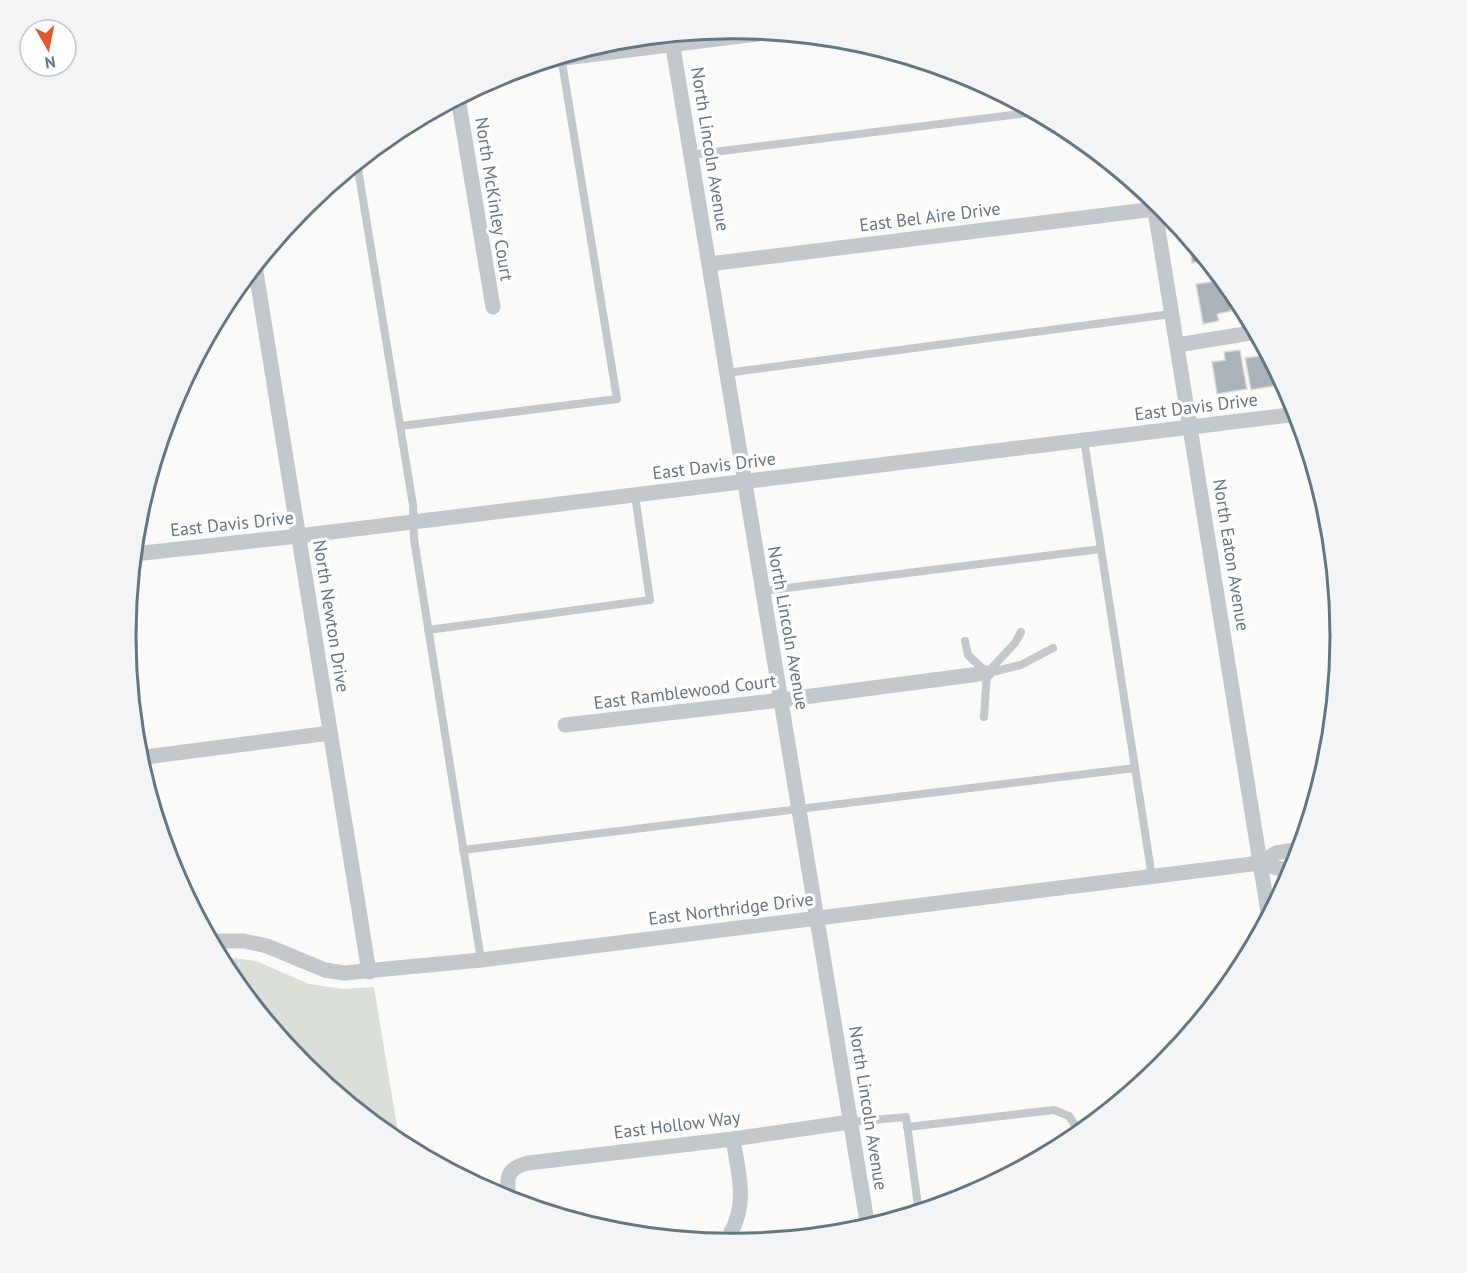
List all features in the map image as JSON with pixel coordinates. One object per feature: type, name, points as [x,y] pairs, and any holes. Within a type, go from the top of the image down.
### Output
[{"type":"street","name":"North Lincoln Avenue","points":[[672,42],[866,1219]]},
{"type":"street","name":"North McKinley Court","points":[[459,106],[493,307]]},
{"type":"street","name":"East Bel Aire Drive","points":[[709,264],[1153,211]]},
{"type":"street","name":"North Eaton Avenue","points":[[1161,219],[1171,314],[1267,905]]},
{"type":"street","name":"North Newton Drive","points":[[257,276],[369,972]]},
{"type":"street","points":[[1177,345],[1248,333]]},
{"type":"street","name":"East Davis Drive","points":[[142,553],[1289,415]]},
{"type":"street","name":"East Ramblewood Court","points":[[565,725],[987,673]]},
{"type":"street","points":[[148,757],[330,734]]},
{"type":"street","name":"East Northridge Drive","points":[[1260,863],[1276,853],[1291,851]]},
{"type":"street","name":"East Northridge Drive","points":[[220,941],[244,941],[267,946],[325,970],[344,973],[369,972],[1260,863],[1284,869]]},
{"type":"street","name":"East Hollow Way","points":[[508,1190],[507,1179],[511,1170],[528,1163],[733,1139],[850,1122]]},
{"type":"street","points":[[731,1232],[739,1219],[742,1202],[733,1139]]},
{"type":"lane","points":[[401,426],[617,399],[558,66]]},
{"type":"lane","points":[[690,155],[1022,114]]},
{"type":"lane","points":[[358,172],[401,426],[413,505],[414,539],[481,960]]},
{"type":"lane","points":[[726,373],[1171,314]]},
{"type":"lane","points":[[1084,439],[1152,877]]},
{"type":"lane","points":[[428,630],[650,600],[635,495]]},
{"type":"lane","points":[[762,591],[1101,549]]},
{"type":"lane","points":[[984,717],[987,673],[1015,643],[1021,632]]},
{"type":"lane","points":[[965,641],[968,656],[987,673]]},
{"type":"lane","points":[[987,673],[1021,665],[1053,648]]},
{"type":"lane","points":[[464,850],[1135,768]]},
{"type":"lane","points":[[907,1127],[1054,1110],[1069,1116],[1076,1126]]},
{"type":"lane","points":[[850,1122],[906,1117],[918,1205]]},
{"type":"shaded area","points":[[231,958],[256,961],[309,984],[343,989],[374,987],[398,1130],[370,1111],[311,1059],[259,1000]]},
{"type":"building","points":[[1190,252],[1199,262],[1192,263]]},
{"type":"building","points":[[1214,281],[1230,305],[1231,311],[1217,314],[1219,321],[1203,324],[1196,284]]},
{"type":"building","points":[[1240,350],[1247,389],[1217,394],[1212,362],[1225,360],[1224,352]]},
{"type":"building","points":[[1258,352],[1276,386],[1251,390],[1245,358],[1259,356]]}]
